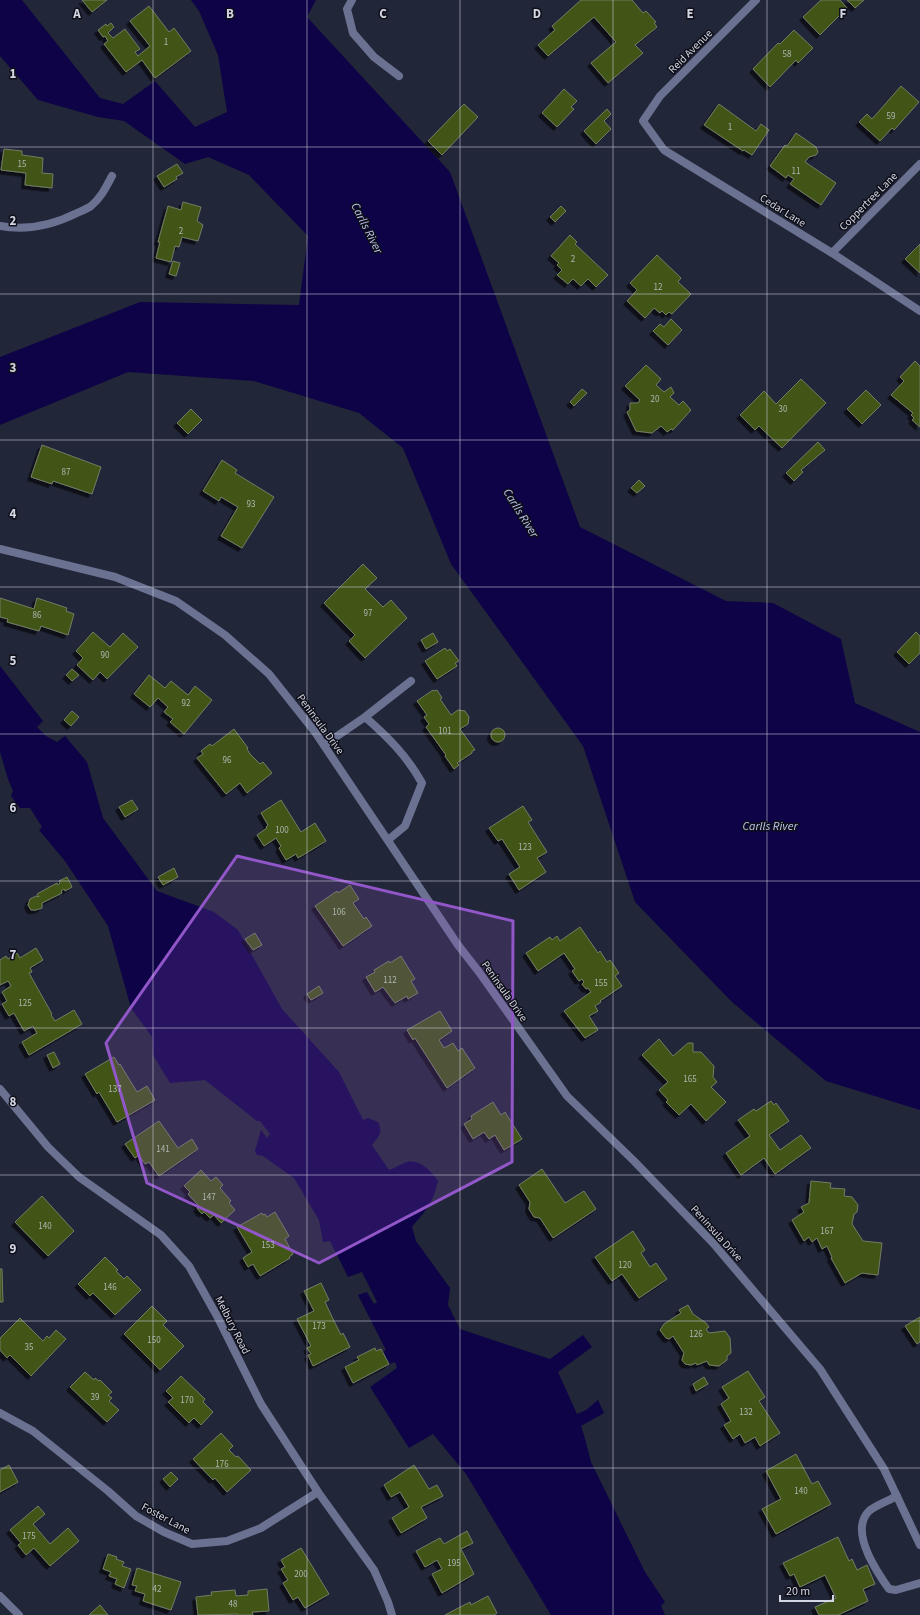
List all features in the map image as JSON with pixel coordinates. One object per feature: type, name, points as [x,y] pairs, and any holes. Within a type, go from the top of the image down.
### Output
[{"type":"street","points":[[352,0],[348,9],[353,33],[374,57],[399,76]]},
{"type":"street","name":"Reid Avenue","points":[[643,121],[660,96],[756,0]]},
{"type":"street","name":"Cedar Lane","points":[[643,121],[664,150],[832,253],[920,311]]},
{"type":"street","name":"Coppertree Lane","points":[[832,253],[920,164]]},
{"type":"street","points":[[0,226],[20,228],[39,226],[62,220],[90,206],[105,191],[112,176]]},
{"type":"street","name":"Peninsula Drive","points":[[0,549],[116,577],[176,602],[225,635],[269,674],[315,732],[458,945],[479,972],[567,1096],[634,1161],[713,1243],[820,1369],[884,1469],[920,1545]]},
{"type":"street","points":[[324,746],[365,717],[411,681]]},
{"type":"street","points":[[365,717],[394,744],[412,765],[422,783],[405,826],[388,840]]},
{"type":"street","name":"Melbury Road","points":[[0,1089],[48,1147],[79,1177],[161,1235],[189,1266],[217,1316],[261,1404],[318,1492],[374,1570],[392,1615]]},
{"type":"street","name":"Foster Lane","points":[[0,1414],[33,1431],[108,1491],[136,1516],[164,1532],[192,1544],[227,1541],[261,1528],[318,1492]]},
{"type":"street","points":[[896,1496],[870,1511],[861,1527],[862,1537],[870,1557],[889,1589],[896,1590],[920,1583]]},
{"type":"street","points":[[0,1596],[19,1615]]},
{"type":"highlighted area","points":[[237,856],[513,921],[512,1162],[319,1263],[147,1183],[106,1043]]},
{"type":"water","name":"Carlls River","points":[[0,0],[22,0],[100,98],[123,104],[155,81],[195,127],[227,112],[218,55],[199,11],[191,0],[316,0],[307,17],[450,172],[580,527],[726,601],[773,603],[841,639],[855,703],[920,732],[920,1110],[826,1081],[732,1002],[635,902],[583,746],[451,564],[403,448],[359,413],[254,381],[128,372],[0,425],[0,357],[140,302],[299,305],[308,236],[249,175],[208,157],[185,164],[124,121],[98,117],[38,100],[0,56]]},
{"type":"water","points":[[0,666],[43,721],[37,727],[46,736],[57,742],[65,736],[87,762],[103,818],[157,891],[214,912],[238,930],[282,1009],[339,1072],[363,1120],[368,1118],[378,1122],[380,1134],[372,1145],[389,1170],[407,1162],[416,1162],[429,1170],[438,1181],[434,1196],[422,1216],[412,1227],[416,1241],[450,1288],[448,1305],[460,1329],[550,1359],[583,1335],[592,1347],[558,1372],[577,1414],[586,1410],[598,1400],[604,1413],[581,1426],[591,1462],[645,1572],[665,1602],[661,1606],[665,1615],[551,1615],[466,1474],[433,1434],[409,1448],[370,1387],[397,1368],[395,1362],[389,1364],[383,1352],[386,1350],[358,1295],[367,1292],[374,1304],[377,1302],[362,1272],[348,1277],[330,1241],[323,1242],[319,1220],[294,1178],[263,1156],[257,1155],[255,1151],[261,1130],[267,1138],[270,1134],[260,1121],[257,1121],[205,1080],[170,1083],[153,1055],[152,1037],[131,1008],[108,926],[65,861],[39,830],[42,827],[30,808],[20,808],[11,796],[13,791],[0,752]]},
{"type":"building","points":[[82,0],[107,0],[92,12]]},
{"type":"building","points":[[581,0],[632,0],[643,13],[646,11],[656,22],[654,23],[657,27],[635,45],[643,53],[608,83],[591,63],[616,42],[594,17],[548,56],[538,45],[555,30],[552,26]]},
{"type":"building","points":[[821,0],[840,0],[847,8],[820,35],[803,17]]},
{"type":"building","points":[[847,0],[864,0],[855,8]]},
{"type":"building","points":[[149,6],[169,32],[174,28],[191,51],[155,78],[142,60],[126,72],[104,44],[108,41],[98,30],[106,24],[107,26],[111,23],[114,27],[108,33],[113,38],[125,29],[140,49],[135,52],[138,56],[150,46],[130,21]]},
{"type":"building","points":[[794,30],[813,48],[798,63],[796,60],[770,87],[753,69],[778,43],[780,44]]},
{"type":"building","points":[[901,86],[919,102],[894,130],[892,128],[880,141],[859,122],[867,114],[872,119]]},
{"type":"building","points":[[564,89],[577,101],[571,107],[574,109],[557,127],[542,113]]},
{"type":"building","points":[[464,104],[478,117],[442,155],[428,141]]},
{"type":"building","points":[[719,104],[756,131],[761,124],[769,130],[752,155],[744,150],[743,151],[704,125]]},
{"type":"building","points":[[607,109],[611,114],[604,121],[611,129],[596,144],[584,131]]},
{"type":"building","points":[[796,133],[816,147],[818,152],[816,155],[809,157],[805,162],[836,183],[821,205],[790,184],[794,179],[788,175],[786,178],[770,166],[785,145],[787,146]]},
{"type":"building","points":[[4,149],[22,151],[22,155],[43,158],[42,173],[53,174],[52,188],[25,185],[26,173],[1,170]]},
{"type":"building","points":[[177,164],[183,173],[176,177],[177,179],[164,187],[157,176]]},
{"type":"building","points":[[183,202],[201,207],[197,221],[203,225],[198,241],[182,237],[179,247],[175,246],[171,262],[156,258],[160,242],[158,242],[168,206],[181,210]]},
{"type":"building","points":[[561,206],[566,211],[555,222],[550,217]]},
{"type":"building","points":[[570,235],[577,242],[575,244],[608,275],[596,287],[588,279],[581,286],[573,279],[568,284],[557,275],[562,270],[557,265],[559,263],[551,256]]},
{"type":"building","points":[[920,244],[920,273],[905,259]]},
{"type":"building","points":[[657,255],[681,278],[678,282],[691,294],[672,314],[669,312],[666,315],[662,311],[660,313],[654,308],[645,318],[627,301],[637,290],[630,283]]},
{"type":"building","points":[[173,261],[180,263],[176,276],[169,274]]},
{"type":"building","points":[[671,319],[682,330],[668,345],[653,331],[660,324],[664,327]]},
{"type":"building","points":[[915,361],[920,366],[920,427],[912,420],[914,418],[911,415],[913,413],[891,395],[904,381],[900,377]]},
{"type":"building","points":[[646,365],[661,379],[656,385],[664,392],[671,387],[674,393],[670,397],[679,405],[683,401],[691,410],[673,430],[671,429],[667,432],[661,426],[652,433],[636,431],[627,412],[630,410],[630,403],[638,403],[640,400],[625,386]]},
{"type":"building","points":[[801,379],[826,403],[782,448],[759,426],[755,430],[740,415],[764,391],[776,404]]},
{"type":"building","points":[[582,389],[587,393],[574,406],[570,402]]},
{"type":"building","points":[[866,390],[881,405],[862,424],[847,409]]},
{"type":"building","points":[[191,409],[202,420],[188,434],[177,423]]},
{"type":"building","points":[[818,442],[825,450],[801,470],[803,472],[794,481],[786,473]]},
{"type":"building","points":[[42,445],[101,467],[92,494],[53,481],[52,484],[31,477]]},
{"type":"building","points":[[222,460],[237,470],[235,473],[274,497],[242,548],[221,536],[238,507],[221,497],[219,501],[203,491]]},
{"type":"building","points":[[639,480],[645,486],[637,493],[631,488]]},
{"type":"building","points":[[363,564],[377,578],[365,589],[383,607],[391,600],[407,618],[365,658],[349,641],[355,635],[324,603]]},
{"type":"building","points":[[0,598],[34,609],[37,598],[67,608],[66,611],[74,614],[68,635],[41,626],[39,631],[7,622],[8,619],[0,617]]},
{"type":"building","points":[[93,632],[110,647],[123,633],[138,647],[107,679],[100,672],[93,680],[77,665],[83,658],[76,651]]},
{"type":"building","points":[[916,632],[920,636],[920,653],[909,664],[897,652]]},
{"type":"building","points":[[433,633],[438,642],[426,649],[421,640]]},
{"type":"building","points":[[445,648],[447,651],[450,649],[459,661],[455,663],[457,666],[437,679],[425,661]]},
{"type":"building","points":[[72,669],[79,675],[72,681],[66,675]]},
{"type":"building","points":[[149,675],[165,688],[171,681],[188,695],[195,686],[212,700],[184,734],[170,722],[173,719],[164,712],[168,707],[158,698],[150,707],[134,694]]},
{"type":"building","points":[[433,690],[437,690],[442,698],[440,699],[451,715],[458,710],[465,711],[469,717],[468,724],[460,729],[475,750],[457,763],[459,765],[454,769],[426,727],[429,724],[424,717],[427,715],[417,701]]},
{"type":"building","points":[[72,711],[79,717],[71,726],[64,720]]},
{"type":"building","points":[[495,728],[501,728],[505,732],[505,738],[501,742],[495,742],[491,738],[491,732]]},
{"type":"building","points":[[234,729],[248,748],[247,749],[250,754],[260,764],[263,762],[272,773],[247,793],[240,783],[226,794],[197,758],[203,754],[201,751],[210,744],[212,746]]},
{"type":"building","points":[[132,800],[138,809],[125,817],[119,807]]},
{"type":"building","points":[[281,800],[301,832],[315,823],[326,841],[298,858],[296,854],[286,860],[279,848],[281,846],[276,838],[264,846],[257,835],[267,828],[266,827],[268,825],[261,813]]},
{"type":"building","points":[[523,806],[532,820],[528,822],[547,852],[537,858],[546,872],[519,890],[509,874],[520,867],[502,839],[498,841],[489,828]]},
{"type":"building","points":[[174,868],[178,877],[163,885],[158,877]]},
{"type":"building","points":[[67,877],[72,887],[65,891],[64,889],[61,891],[62,893],[42,903],[42,908],[31,910],[28,905],[30,899],[36,896],[39,897],[37,894],[57,883],[58,885],[60,883],[59,881]]},
{"type":"building","points":[[350,885],[359,899],[353,903],[364,919],[366,917],[372,926],[343,946],[315,906],[337,891],[338,893]]},
{"type":"building","points":[[580,927],[598,953],[600,951],[607,962],[610,960],[619,973],[615,976],[622,986],[595,1006],[598,1011],[589,1016],[598,1030],[585,1038],[564,1011],[591,992],[582,984],[584,982],[582,979],[579,981],[572,971],[575,969],[564,953],[538,971],[526,953],[550,937],[552,940],[557,936],[560,941]]},
{"type":"building","points":[[255,933],[262,945],[253,950],[245,939]]},
{"type":"building","points":[[36,948],[43,960],[30,968],[32,972],[29,973],[52,1014],[51,1015],[55,1021],[74,1010],[82,1024],[29,1055],[22,1042],[37,1033],[33,1026],[24,1031],[14,1013],[9,1016],[2,1004],[7,1001],[2,992],[11,986],[8,981],[0,985],[0,960],[6,956],[8,959],[17,953],[20,958]]},
{"type":"building","points":[[401,956],[415,979],[411,981],[418,993],[408,999],[407,996],[395,1003],[383,987],[375,992],[366,977],[389,961],[390,963]]},
{"type":"building","points":[[319,986],[323,993],[311,1000],[307,994]]},
{"type":"building","points":[[440,1011],[452,1031],[439,1040],[444,1048],[453,1043],[458,1051],[462,1048],[475,1068],[447,1088],[415,1038],[413,1040],[407,1030]]},
{"type":"building","points":[[659,1039],[673,1056],[688,1043],[693,1043],[693,1052],[701,1052],[714,1066],[713,1077],[717,1082],[711,1087],[726,1102],[706,1121],[691,1104],[679,1115],[666,1102],[668,1100],[659,1090],[668,1082],[642,1055]]},
{"type":"building","points":[[54,1052],[60,1064],[53,1068],[47,1055]]},
{"type":"building","points":[[114,1057],[137,1092],[147,1086],[155,1100],[117,1122],[99,1092],[97,1094],[85,1074]]},
{"type":"building","points":[[771,1101],[774,1105],[776,1103],[789,1121],[769,1135],[780,1150],[801,1135],[811,1148],[775,1174],[764,1158],[741,1175],[726,1153],[750,1136],[738,1120],[754,1109],[756,1111]]},
{"type":"building","points":[[493,1102],[501,1115],[505,1112],[522,1139],[504,1150],[495,1135],[489,1139],[484,1132],[473,1139],[464,1124],[472,1119],[471,1116]]},
{"type":"building","points":[[159,1121],[178,1148],[192,1139],[198,1149],[159,1176],[149,1162],[145,1164],[139,1155],[135,1158],[125,1144]]},
{"type":"building","points":[[542,1169],[565,1203],[584,1191],[596,1209],[553,1238],[540,1218],[534,1217],[529,1209],[530,1202],[519,1185]]},
{"type":"building","points":[[201,1170],[211,1181],[216,1177],[223,1185],[220,1188],[231,1201],[229,1203],[235,1210],[221,1223],[214,1215],[210,1218],[204,1212],[202,1214],[197,1208],[199,1206],[188,1194],[190,1192],[184,1186]]},
{"type":"building","points":[[811,1181],[831,1183],[830,1188],[845,1189],[844,1196],[852,1197],[858,1205],[852,1224],[863,1241],[882,1243],[878,1275],[862,1273],[845,1283],[831,1258],[832,1257],[827,1246],[822,1249],[817,1238],[812,1242],[809,1237],[804,1241],[792,1220],[804,1212],[801,1207],[809,1203]]},
{"type":"building","points":[[42,1196],[74,1231],[48,1256],[15,1222]]},
{"type":"building","points":[[275,1212],[289,1236],[285,1239],[293,1254],[289,1257],[290,1258],[260,1276],[253,1264],[248,1267],[243,1258],[252,1252],[237,1227],[262,1213],[267,1217]]},
{"type":"building","points":[[633,1231],[645,1250],[641,1253],[650,1267],[656,1263],[667,1279],[639,1298],[622,1274],[612,1281],[595,1257]]},
{"type":"building","points":[[105,1257],[118,1270],[116,1271],[124,1279],[127,1276],[141,1290],[115,1315],[93,1293],[90,1296],[78,1284]]},
{"type":"building","points":[[0,1269],[2,1269],[3,1302],[0,1302]]},
{"type":"building","points":[[321,1283],[329,1300],[325,1302],[341,1335],[343,1333],[350,1347],[313,1366],[308,1355],[311,1354],[307,1348],[311,1346],[297,1319],[314,1311],[304,1291]]},
{"type":"building","points":[[688,1305],[693,1314],[706,1323],[709,1327],[706,1329],[709,1333],[725,1331],[730,1338],[731,1353],[727,1356],[727,1360],[719,1366],[709,1365],[707,1361],[697,1365],[696,1363],[691,1365],[685,1364],[682,1360],[684,1353],[673,1336],[669,1339],[666,1338],[660,1330],[664,1324],[681,1313],[679,1310]]},
{"type":"building","points":[[152,1306],[167,1321],[163,1325],[184,1346],[160,1370],[124,1334]]},
{"type":"building","points":[[920,1317],[920,1342],[917,1344],[905,1326]]},
{"type":"building","points":[[20,1318],[43,1341],[47,1336],[49,1338],[56,1330],[66,1339],[31,1376],[10,1355],[7,1358],[0,1350],[0,1338]]},
{"type":"building","points":[[375,1348],[376,1351],[381,1349],[389,1364],[353,1383],[345,1367],[359,1360],[357,1357]]},
{"type":"building","points":[[748,1371],[765,1397],[759,1401],[780,1433],[760,1446],[755,1437],[745,1443],[740,1434],[733,1439],[724,1425],[731,1421],[721,1404],[729,1398],[722,1387]]},
{"type":"building","points":[[85,1372],[94,1380],[95,1378],[99,1381],[100,1380],[112,1392],[108,1395],[112,1398],[109,1401],[119,1410],[107,1422],[70,1387]]},
{"type":"building","points":[[181,1376],[205,1399],[203,1402],[213,1412],[201,1425],[194,1418],[189,1423],[168,1402],[173,1398],[166,1391]]},
{"type":"building","points":[[704,1377],[708,1384],[696,1391],[693,1384]]},
{"type":"building","points":[[221,1433],[233,1446],[229,1450],[236,1457],[238,1456],[251,1470],[227,1492],[215,1478],[213,1480],[193,1459]]},
{"type":"building","points":[[796,1454],[812,1484],[818,1481],[831,1504],[776,1534],[762,1509],[781,1499],[766,1471]]},
{"type":"building","points":[[9,1465],[18,1482],[0,1492],[0,1470]]},
{"type":"building","points":[[414,1465],[429,1489],[437,1485],[443,1496],[421,1507],[427,1518],[401,1533],[392,1518],[409,1507],[400,1492],[391,1497],[384,1485]]},
{"type":"building","points":[[171,1472],[178,1479],[170,1487],[163,1479]]},
{"type":"building","points":[[38,1506],[45,1514],[33,1524],[50,1544],[68,1528],[79,1541],[50,1566],[34,1548],[26,1555],[18,1545],[21,1543],[10,1530]]},
{"type":"building","points":[[467,1531],[473,1543],[461,1549],[474,1574],[442,1593],[432,1574],[442,1569],[437,1560],[425,1567],[416,1551],[440,1538],[444,1544]]},
{"type":"building","points":[[838,1537],[849,1561],[852,1559],[857,1570],[867,1565],[875,1584],[863,1589],[868,1601],[838,1615],[819,1615],[815,1607],[836,1598],[825,1575],[800,1587],[794,1574],[790,1576],[783,1563]]},
{"type":"building","points":[[301,1548],[329,1594],[305,1608],[298,1597],[293,1600],[283,1583],[288,1580],[281,1569],[285,1567],[281,1560]]},
{"type":"building","points":[[108,1554],[117,1557],[116,1559],[124,1562],[122,1566],[131,1569],[124,1588],[115,1584],[117,1579],[109,1576],[111,1572],[103,1569]]},
{"type":"building","points":[[137,1568],[181,1582],[171,1610],[143,1601],[145,1594],[135,1591],[137,1586],[132,1585]]},
{"type":"building","points":[[267,1589],[269,1611],[252,1612],[253,1615],[198,1615],[196,1597],[212,1595],[211,1592],[235,1590],[236,1596],[248,1595],[248,1591]]},
{"type":"building","points":[[488,1596],[497,1613],[494,1615],[445,1615],[470,1602],[471,1605]]},
{"type":"building","points":[[100,1605],[108,1615],[89,1615]]}]
